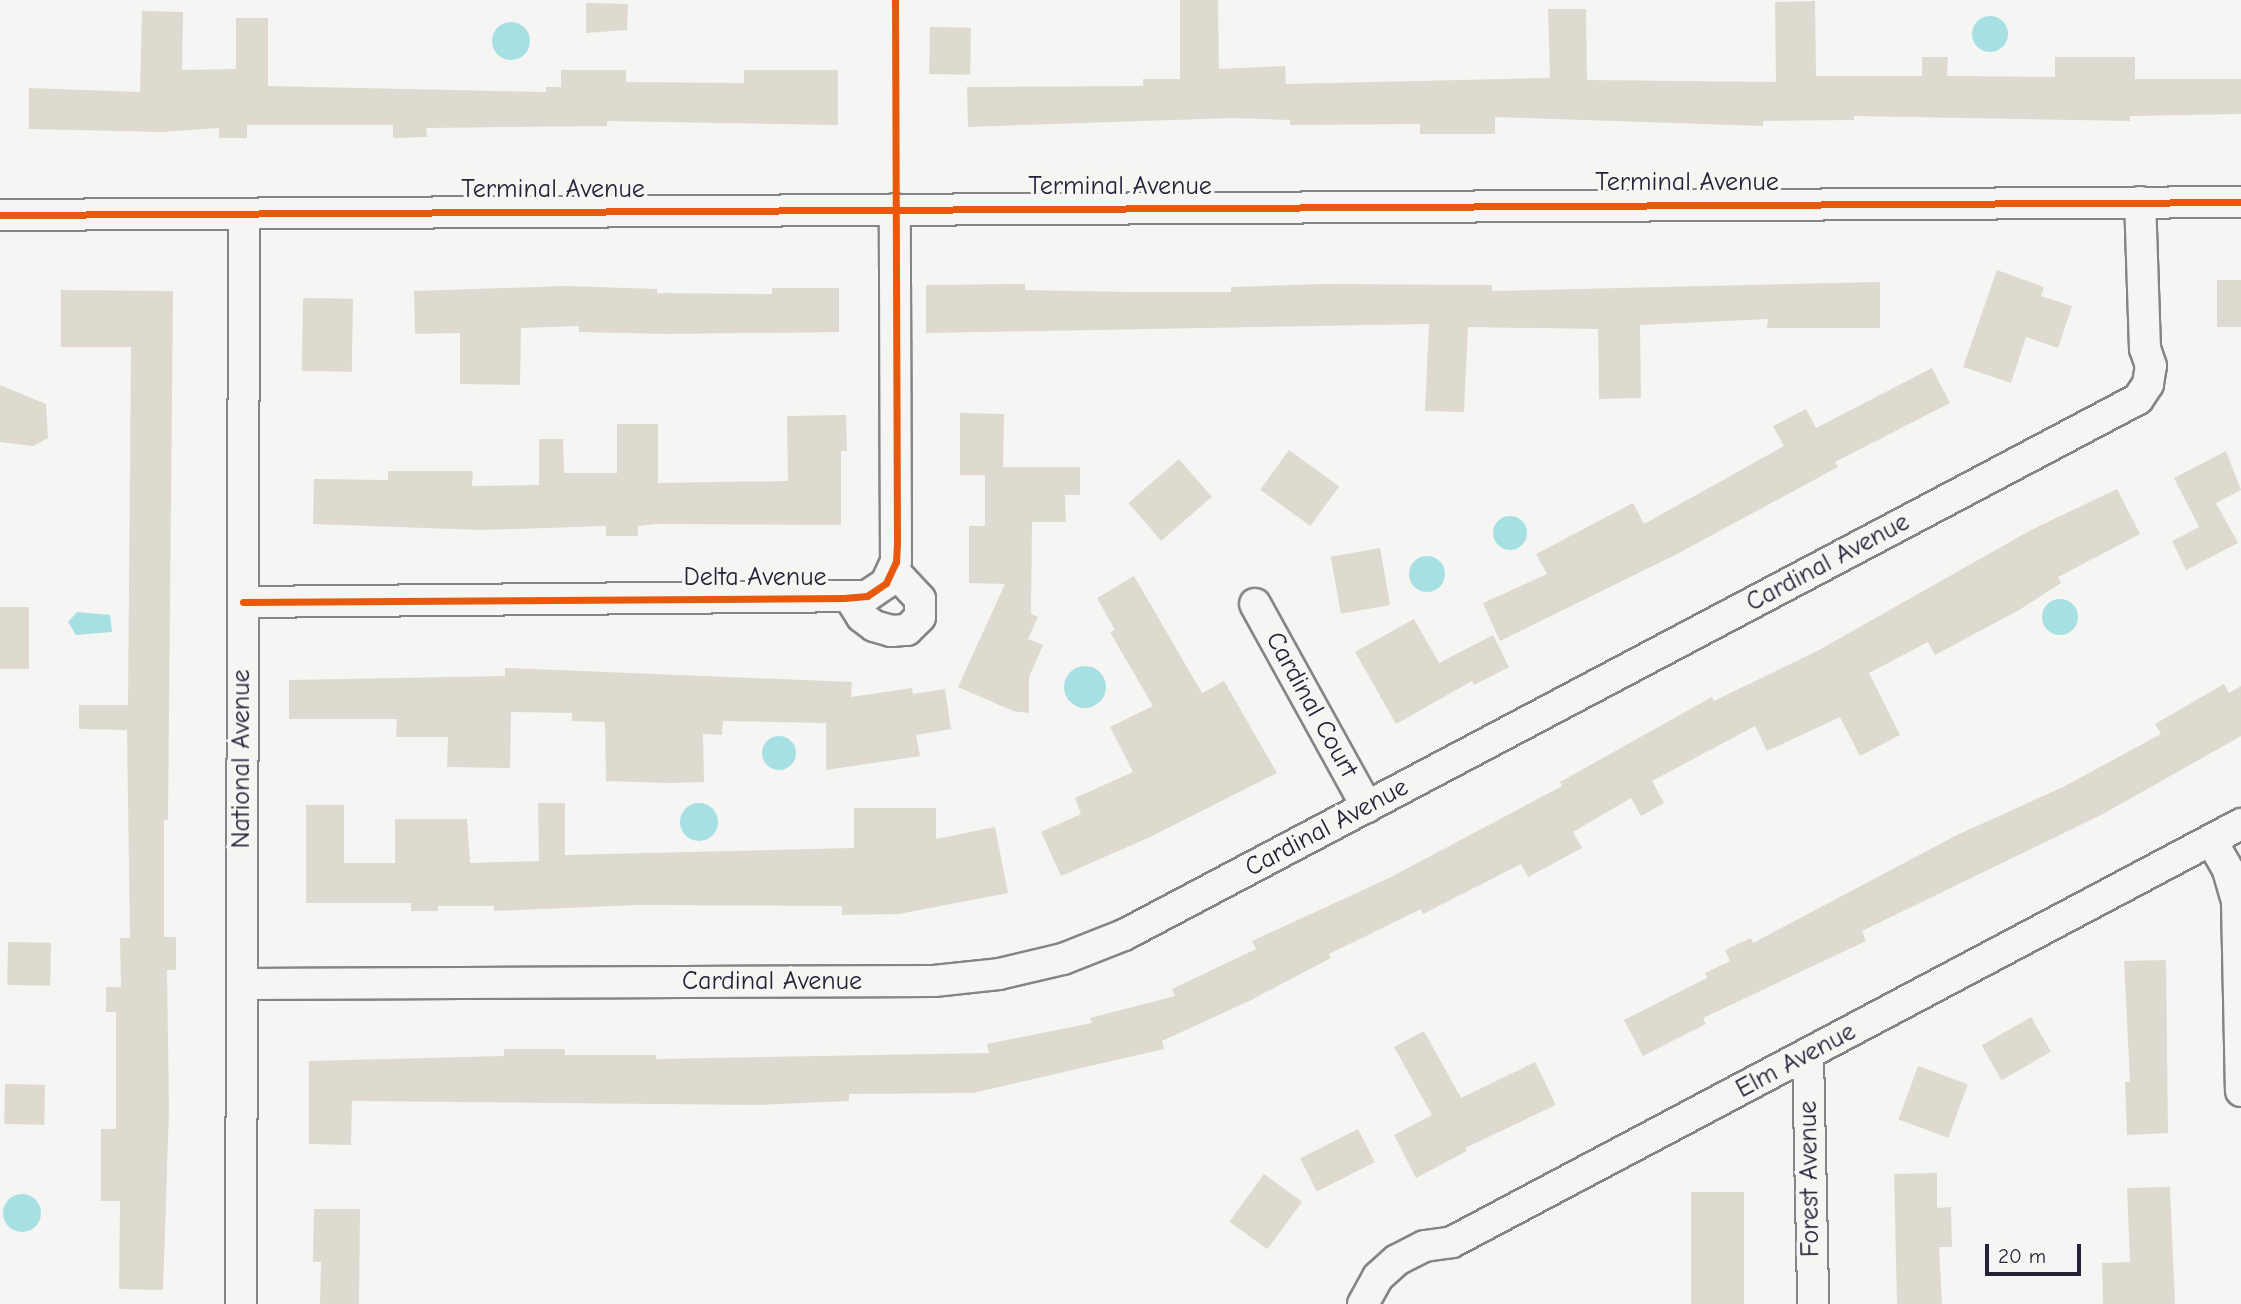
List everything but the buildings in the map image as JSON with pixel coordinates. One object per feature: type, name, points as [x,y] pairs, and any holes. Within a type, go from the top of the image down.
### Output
[{"type":"street","name":"Cardinal Avenue","points":[[242,984],[934,981],[999,974],[1063,959],[1124,935],[2138,399],[2148,384],[2151,366],[2145,349],[2140,202]]},
{"type":"street","name":"Terminal Avenue","points":[[0,215],[2241,202]]},
{"type":"street","points":[[893,570],[897,543],[895,209]]},
{"type":"street","name":"National Avenue","points":[[241,1304],[244,214]]},
{"type":"street","name":"Delta Avenue","points":[[243,602],[850,598],[867,596],[886,583],[893,570],[919,599],[919,617],[907,630],[891,631],[862,617],[850,598]]},
{"type":"street","name":"Cardinal Court","points":[[1255,604],[1367,807]]},
{"type":"street","name":"Elm Avenue","points":[[1363,1304],[1378,1277],[1397,1259],[1425,1246],[1452,1242],[2241,824]]},
{"type":"street","points":[[2211,840],[2228,870],[2237,902],[2241,1091]]},
{"type":"street","name":"Forest Avenue","points":[[1808,1055],[1813,1304]]},
{"type":"water","points":[[1990,16],[2003,21],[2008,34],[2003,47],[1990,52],[1977,47],[1972,34],[1977,21]]},
{"type":"water","points":[[511,22],[525,27],[530,41],[525,55],[511,60],[497,55],[492,41],[497,27]]},
{"type":"water","points":[[1510,516],[1522,521],[1527,533],[1522,545],[1510,550],[1498,545],[1493,533],[1498,521]]},
{"type":"water","points":[[1427,556],[1440,561],[1445,574],[1440,587],[1427,592],[1414,587],[1409,574],[1414,561]]},
{"type":"water","points":[[2060,599],[2073,604],[2078,617],[2073,630],[2060,635],[2047,630],[2042,617],[2047,604]]},
{"type":"water","points":[[77,612],[110,615],[112,632],[76,635],[68,622]]},
{"type":"water","points":[[1085,666],[1100,672],[1106,687],[1100,702],[1085,708],[1070,702],[1064,687],[1070,672]]},
{"type":"water","points":[[779,736],[791,741],[796,753],[791,765],[779,770],[767,765],[762,753],[767,741]]},
{"type":"water","points":[[699,803],[712,809],[718,822],[712,835],[699,841],[686,835],[680,822],[686,809]]},
{"type":"water","points":[[22,1194],[35,1200],[41,1213],[35,1226],[22,1232],[9,1226],[3,1213],[9,1200]]},
{"type":"cycle path","points":[[243,602],[844,598],[867,596],[886,583],[896,562],[897,543],[895,0]]},
{"type":"cycle path","points":[[0,215],[2241,202]]}]
